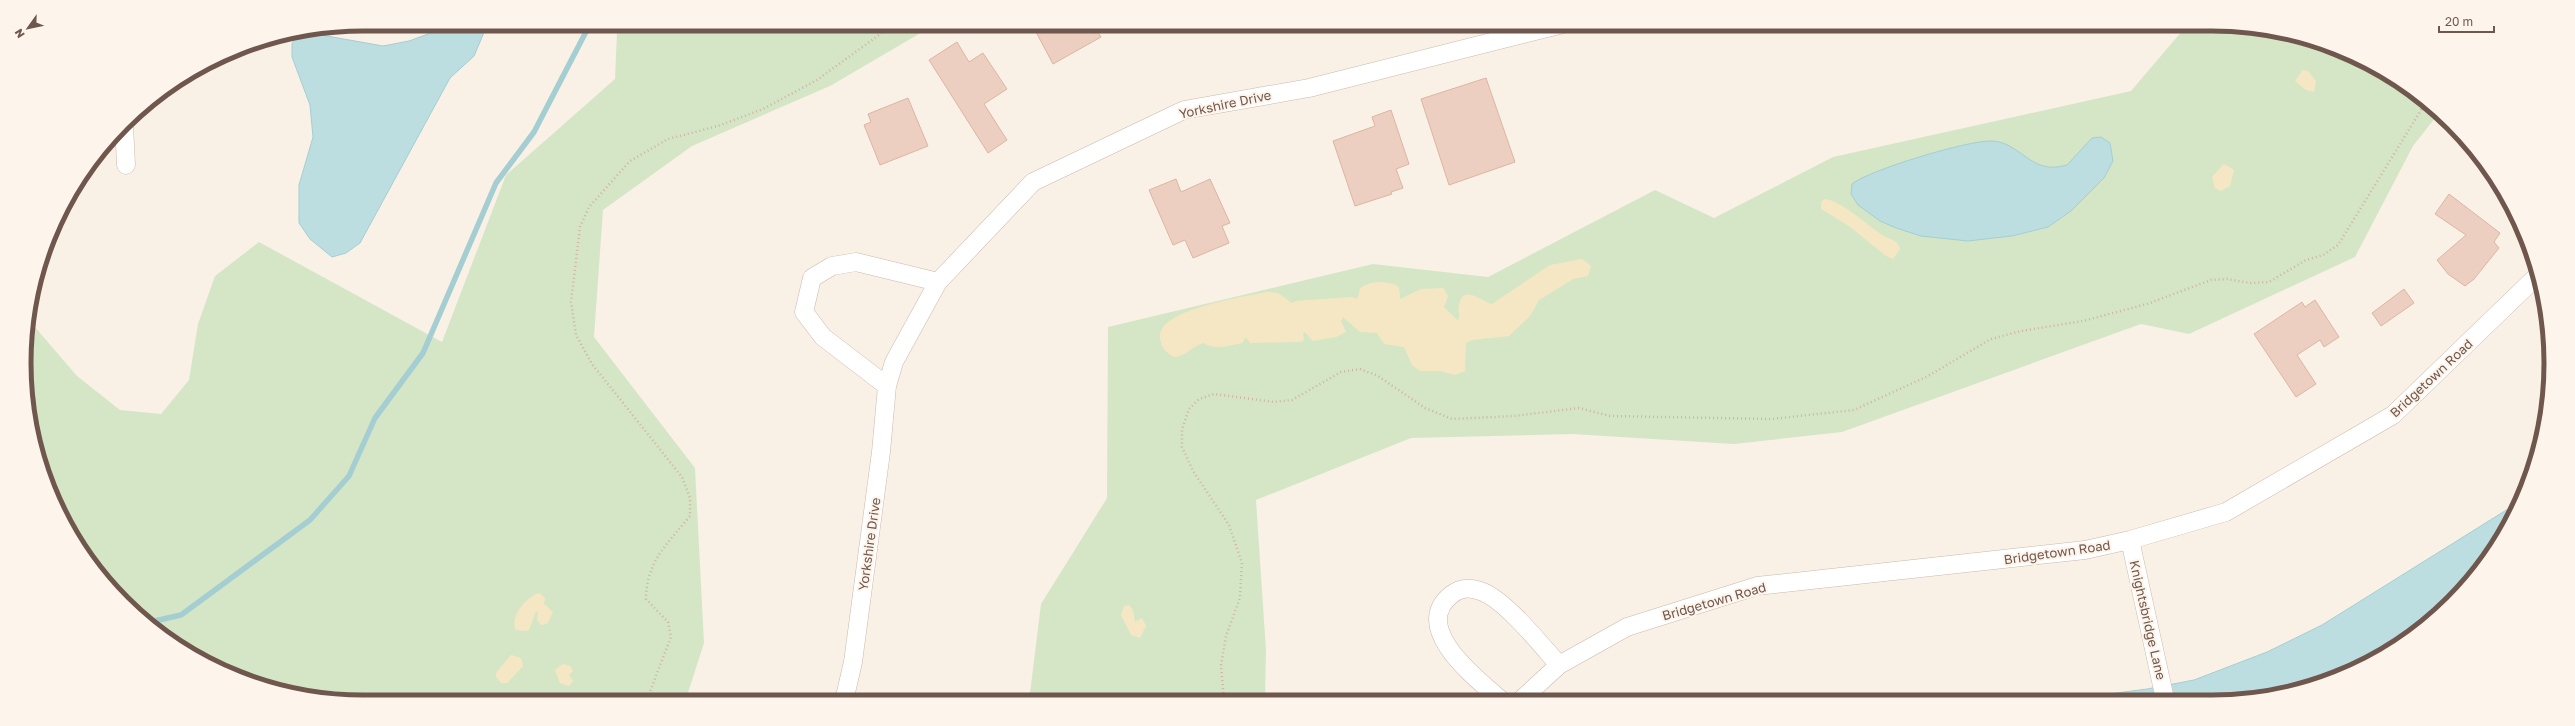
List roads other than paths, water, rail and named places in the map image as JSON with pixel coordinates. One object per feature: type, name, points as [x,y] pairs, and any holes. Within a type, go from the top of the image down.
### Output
[{"type":"street","name":"Yorkshire Drive","points":[[845,695],[853,662],[881,452],[887,386],[894,362],[938,282],[1033,182],[1184,110],[1308,88],[1535,31]]},
{"type":"street","points":[[124,132],[126,165]]},
{"type":"street","points":[[887,386],[823,337],[804,312],[812,278],[832,266],[856,262],[938,282]]},
{"type":"street","name":"Bridgetown Road","points":[[1527,695],[1559,666],[1627,627],[1757,586],[1989,562],[2085,550],[2130,540],[2226,512],[2394,415],[2534,279]]},
{"type":"street","name":"Knightsbridge Lane","points":[[2130,540],[2164,695]]},
{"type":"street","points":[[1495,695],[1471,674],[1446,647],[1440,631],[1437,617],[1442,606],[1450,596],[1460,589],[1469,588],[1483,592],[1500,603],[1559,666]]},
{"type":"water","points":[[436,31],[485,31],[474,56],[450,78],[360,243],[346,253],[332,257],[310,239],[299,223],[299,185],[313,137],[310,105],[292,57],[292,44],[295,38],[321,34],[383,46],[409,41]]},
{"type":"water","points":[[2101,137],[2110,143],[2113,161],[2104,178],[2071,211],[2048,227],[2012,236],[1968,241],[1921,236],[1880,221],[1858,205],[1851,194],[1852,184],[1862,178],[1898,164],[1962,145],[1991,141],[1999,142],[2014,149],[2034,162],[2049,167],[2054,167],[2067,165],[2092,138]]},
{"type":"water","points":[[2511,507],[2500,529],[2488,547],[2462,582],[2447,598],[2431,613],[2396,639],[2359,661],[2339,670],[2298,684],[2255,692],[2212,695],[2101,695],[2147,689],[2194,680],[2267,652],[2322,625]]},
{"type":"waterway","points":[[154,621],[181,615],[310,520],[349,476],[375,418],[423,353],[496,183],[534,132],[586,31]]}]
